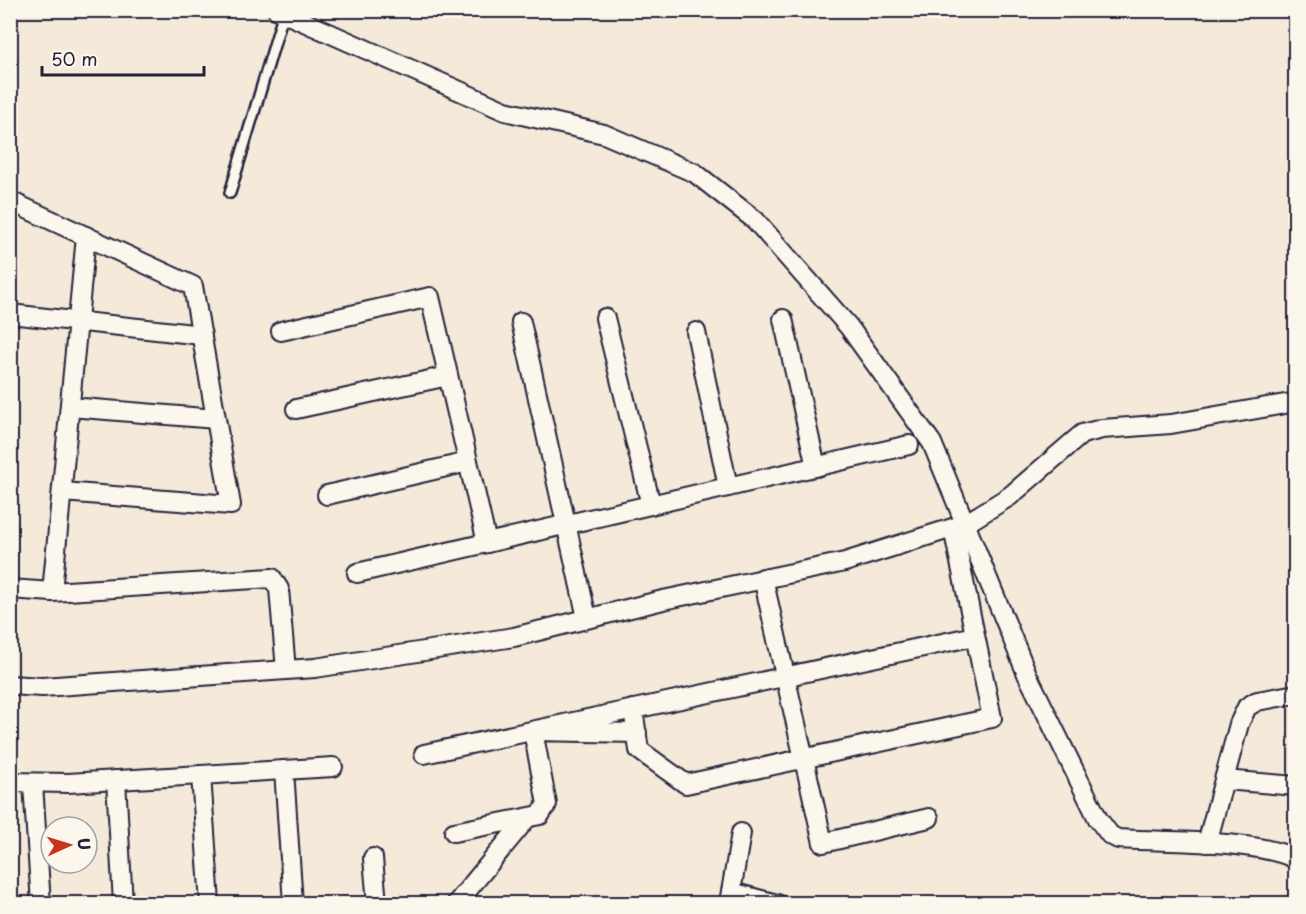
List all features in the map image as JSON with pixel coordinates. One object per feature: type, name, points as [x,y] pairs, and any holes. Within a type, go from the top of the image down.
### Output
[{"type":"street","points":[[280,13],[506,111],[604,134],[695,173],[755,220],[849,327],[932,443],[959,526],[1027,674],[1104,828],[1118,839],[1207,843],[1284,853],[1296,860]]},
{"type":"street","points":[[10,201],[194,286],[231,505],[62,492]]},
{"type":"street","points":[[52,592],[86,236]]},
{"type":"street","points":[[281,331],[430,297],[487,543]]},
{"type":"street","points":[[10,314],[202,335]]},
{"type":"street","points":[[605,318],[651,505]]},
{"type":"street","points":[[783,319],[816,467]]},
{"type":"street","points":[[520,322],[587,618]]},
{"type":"street","points":[[696,332],[728,487]]},
{"type":"street","points":[[296,409],[448,376]]},
{"type":"street","points":[[10,685],[42,687],[315,668],[476,644],[845,562],[959,526],[1010,496],[1082,434],[1102,429],[1171,424],[1296,402]]},
{"type":"street","points":[[70,407],[216,419]]},
{"type":"street","points":[[357,573],[909,445]]},
{"type":"street","points":[[327,495],[468,462]]},
{"type":"street","points":[[633,709],[639,750],[686,784],[992,718],[975,636],[959,526]]},
{"type":"street","points":[[10,589],[52,592],[272,578],[279,589],[286,670]]},
{"type":"street","points":[[763,579],[823,843],[929,818]]},
{"type":"street","points":[[424,754],[975,636]]},
{"type":"street","points":[[1207,843],[1239,724],[1248,707],[1257,701],[1296,694]]},
{"type":"street","points":[[533,731],[637,733]]},
{"type":"street","points":[[454,832],[540,815],[547,804],[533,731]]},
{"type":"street","points":[[10,782],[33,784],[333,767]]},
{"type":"street","points":[[284,770],[293,903]]},
{"type":"street","points":[[201,775],[210,903]]},
{"type":"street","points":[[116,780],[123,903]]},
{"type":"street","points":[[1224,780],[1296,786]]},
{"type":"street","points":[[33,784],[40,903]]},
{"type":"street","points":[[456,903],[528,818]]},
{"type":"street","points":[[741,833],[730,898],[777,903]]},
{"type":"street","points":[[373,858],[377,903]]},
{"type":"lane","points":[[230,193],[280,13]]}]
